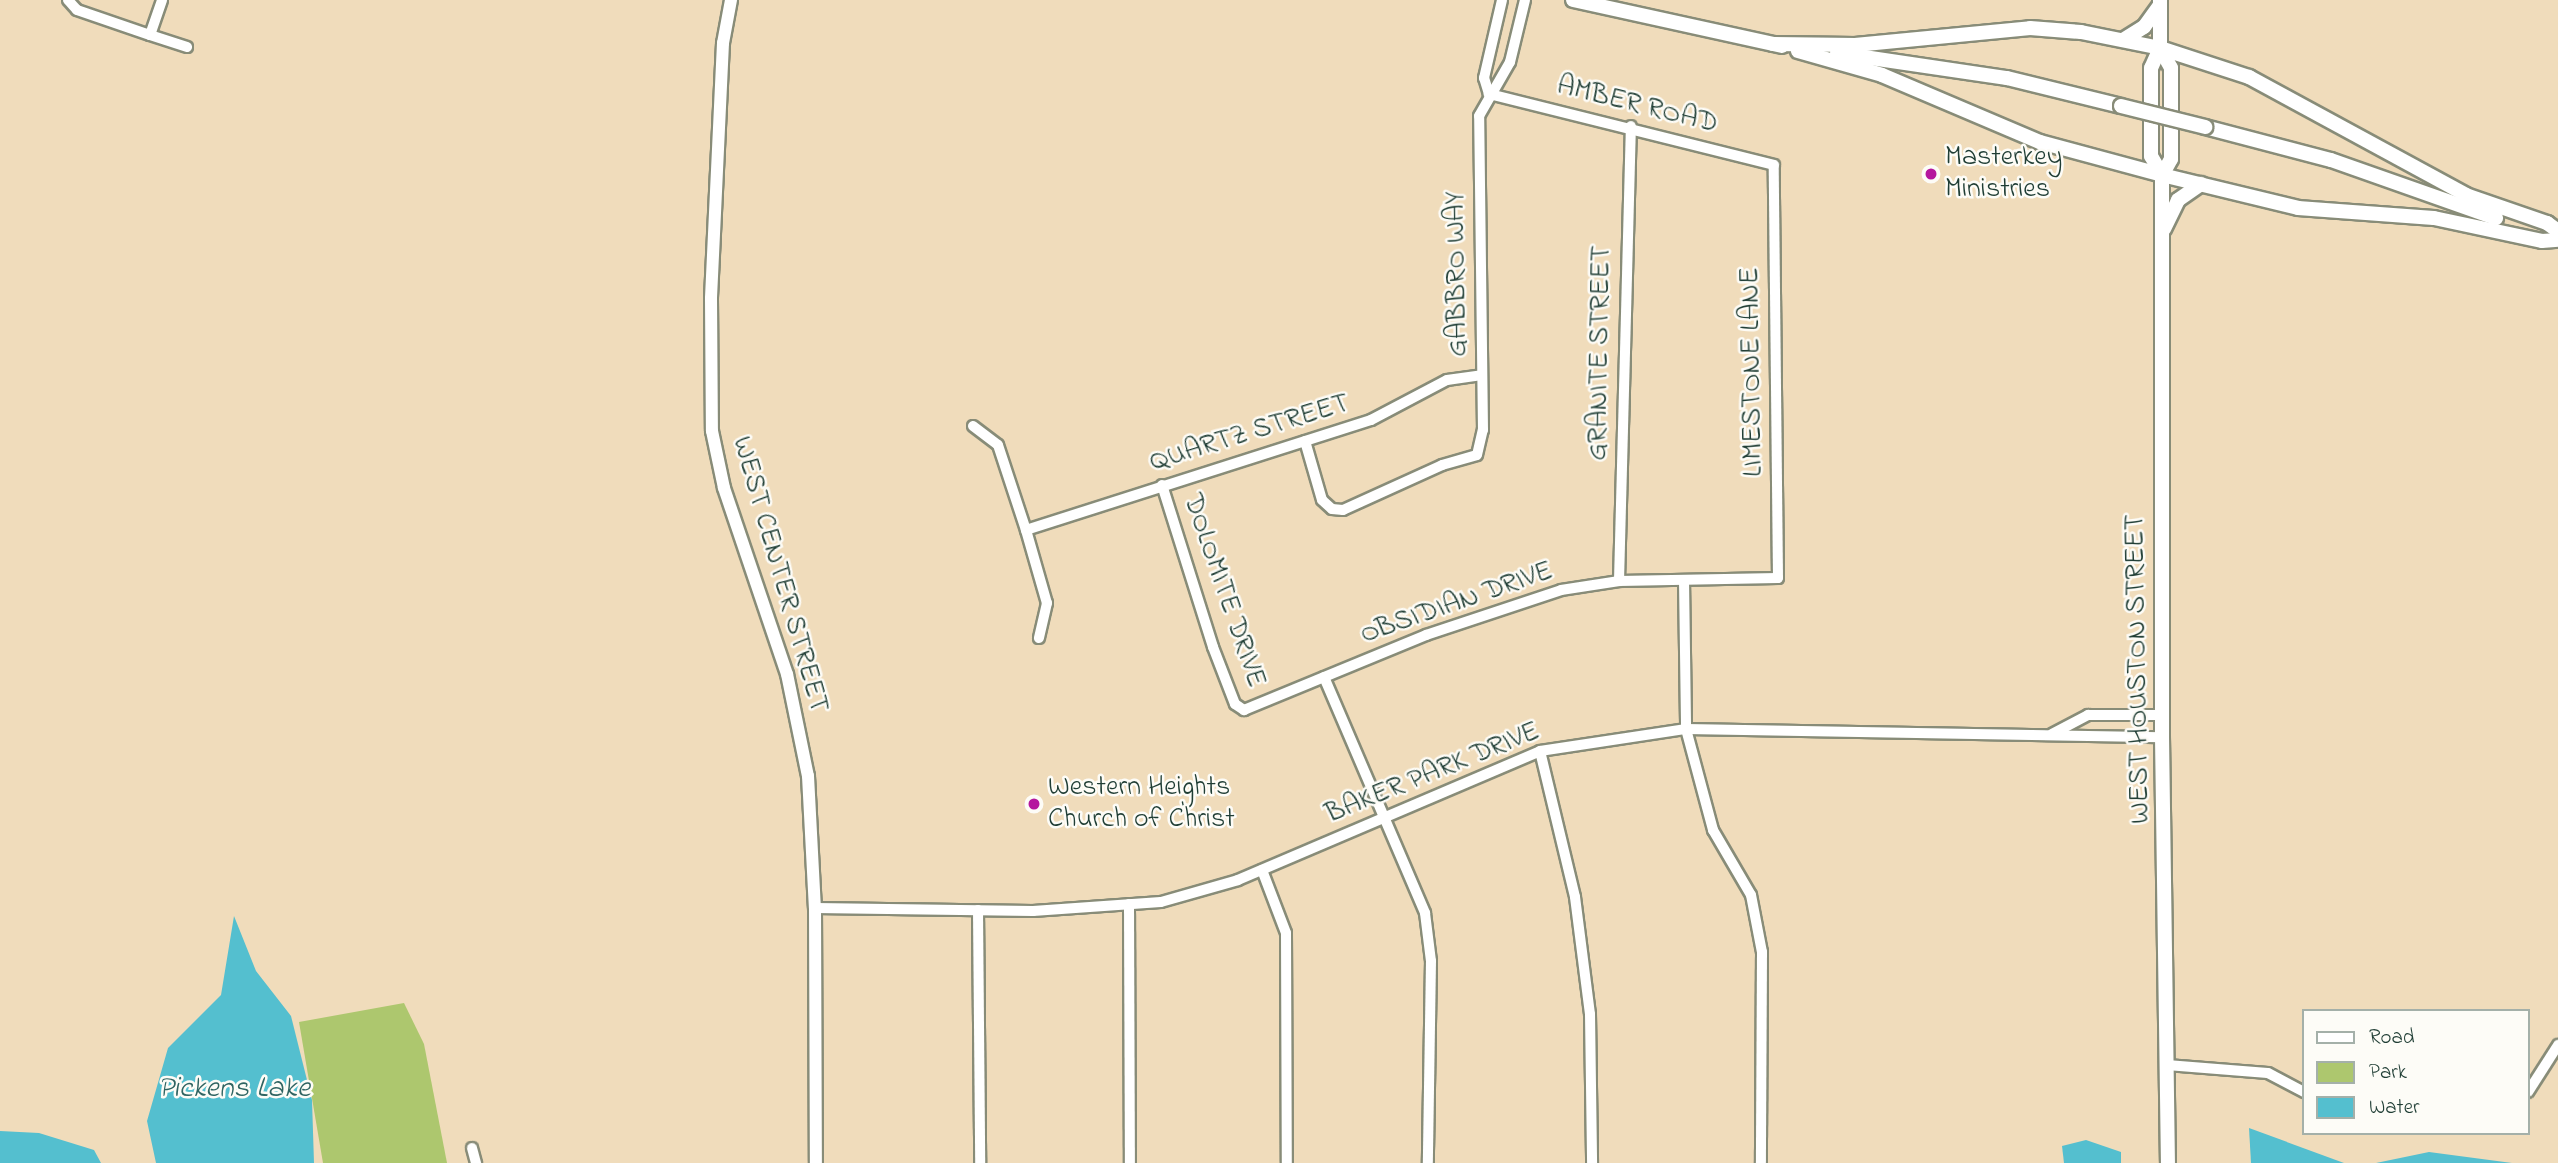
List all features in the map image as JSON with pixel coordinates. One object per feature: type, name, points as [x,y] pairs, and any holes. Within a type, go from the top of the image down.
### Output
[{"type":"main road","points":[[1573,0],[1773,44],[1882,75],[2040,142],[2298,208],[2434,218],[2542,241],[2558,236]]},
{"type":"main road","points":[[2123,40],[2144,27],[2160,2]]},
{"type":"main road","name":"WEST HOUSTON STREET","points":[[2160,2],[2160,48],[2151,68],[2151,156],[2162,175]]},
{"type":"main road","points":[[1773,44],[1855,45],[2030,28],[2123,40],[2160,48],[2249,77],[2466,195],[2547,223],[2558,236]]},
{"type":"main road","points":[[1773,44],[2007,78],[2332,160],[2558,236]]},
{"type":"main road","name":"WEST HOUSTON STREET","points":[[2160,48],[2171,68],[2171,159],[2162,175],[2162,737],[2168,1163]]},
{"type":"main road","points":[[2162,233],[2178,200],[2200,184]]},
{"type":"street","points":[[68,0],[77,10],[187,47]]},
{"type":"street","points":[[150,35],[162,0]]},
{"type":"street","name":"WEST CENTER STREET","points":[[731,0],[723,43],[712,286],[712,431],[724,488],[787,674],[808,776],[816,908],[816,1163]]},
{"type":"street","name":"GABBRO WAY","points":[[1489,94],[1484,78],[1502,0]]},
{"type":"street","name":"GABBRO WAY","points":[[1305,440],[1322,500],[1332,509],[1343,510],[1442,465],[1477,455],[1483,430],[1479,116],[1489,94],[1501,83],[1510,62],[1525,0]]},
{"type":"street","name":"AMBER ROAD","points":[[1489,94],[1631,126],[1774,164]]},
{"type":"street","name":"GRANITE STREET","points":[[1619,581],[1631,126]]},
{"type":"street","name":"LIMESTONE LANE","points":[[1774,164],[1778,579]]},
{"type":"street","name":"QUARTZ STREET","points":[[1026,530],[1371,420],[1447,380],[1482,375]]},
{"type":"street","points":[[973,426],[998,445],[1026,530],[1047,603],[1039,638]]},
{"type":"street","name":"DOLOMITE DRIVE","points":[[1162,485],[1213,648],[1235,704],[1244,710]]},
{"type":"street","name":"OBSIDIAN DRIVE","points":[[1244,710],[1513,604],[1619,581],[1778,579]]},
{"type":"street","points":[[1684,580],[1686,729],[1713,830],[1751,895],[1762,952],[1761,1163]]},
{"type":"street","points":[[1324,677],[1426,925],[1431,961],[1428,1163]]},
{"type":"street","points":[[2050,736],[2088,715],[2162,715]]},
{"type":"street","name":"BAKER PARK DRIVE","points":[[816,908],[978,910],[1161,902],[1262,870],[1540,751],[1686,729],[2162,737]]},
{"type":"street","points":[[1540,751],[1576,897],[1590,1014],[1592,1163]]},
{"type":"street","points":[[1262,870],[1286,933],[1287,1163]]},
{"type":"street","points":[[1129,904],[1130,1163]]},
{"type":"street","points":[[978,910],[980,1163]]},
{"type":"street","points":[[2530,1089],[2558,1045]]},
{"type":"street","points":[[2167,1065],[2268,1073],[2302,1091]]},
{"type":"street","points":[[472,1148],[476,1163]]},
{"type":"green space","points":[[404,1003],[424,1044],[447,1163],[323,1163],[299,1022]]},
{"type":"water","name":"Pickens Lake","points":[[234,916],[256,971],[291,1016],[312,1100],[314,1163],[156,1163],[147,1121],[168,1048],[221,995]]},
{"type":"water","points":[[2249,1128],[2344,1163],[2251,1163]]},
{"type":"water","name":"Pickens Lake","points":[[0,1131],[39,1133],[94,1150],[101,1163],[0,1163]]},
{"type":"water","points":[[2086,1140],[2121,1152],[2121,1163],[2064,1163],[2062,1146]]},
{"type":"water","points":[[2429,1152],[2512,1163],[2376,1163]]},
{"type":"place","name":"Masterkey Ministries","points":[[1931,174]]},
{"type":"place","name":"Western Heights Church of Christ","points":[[1034,804]]}]
